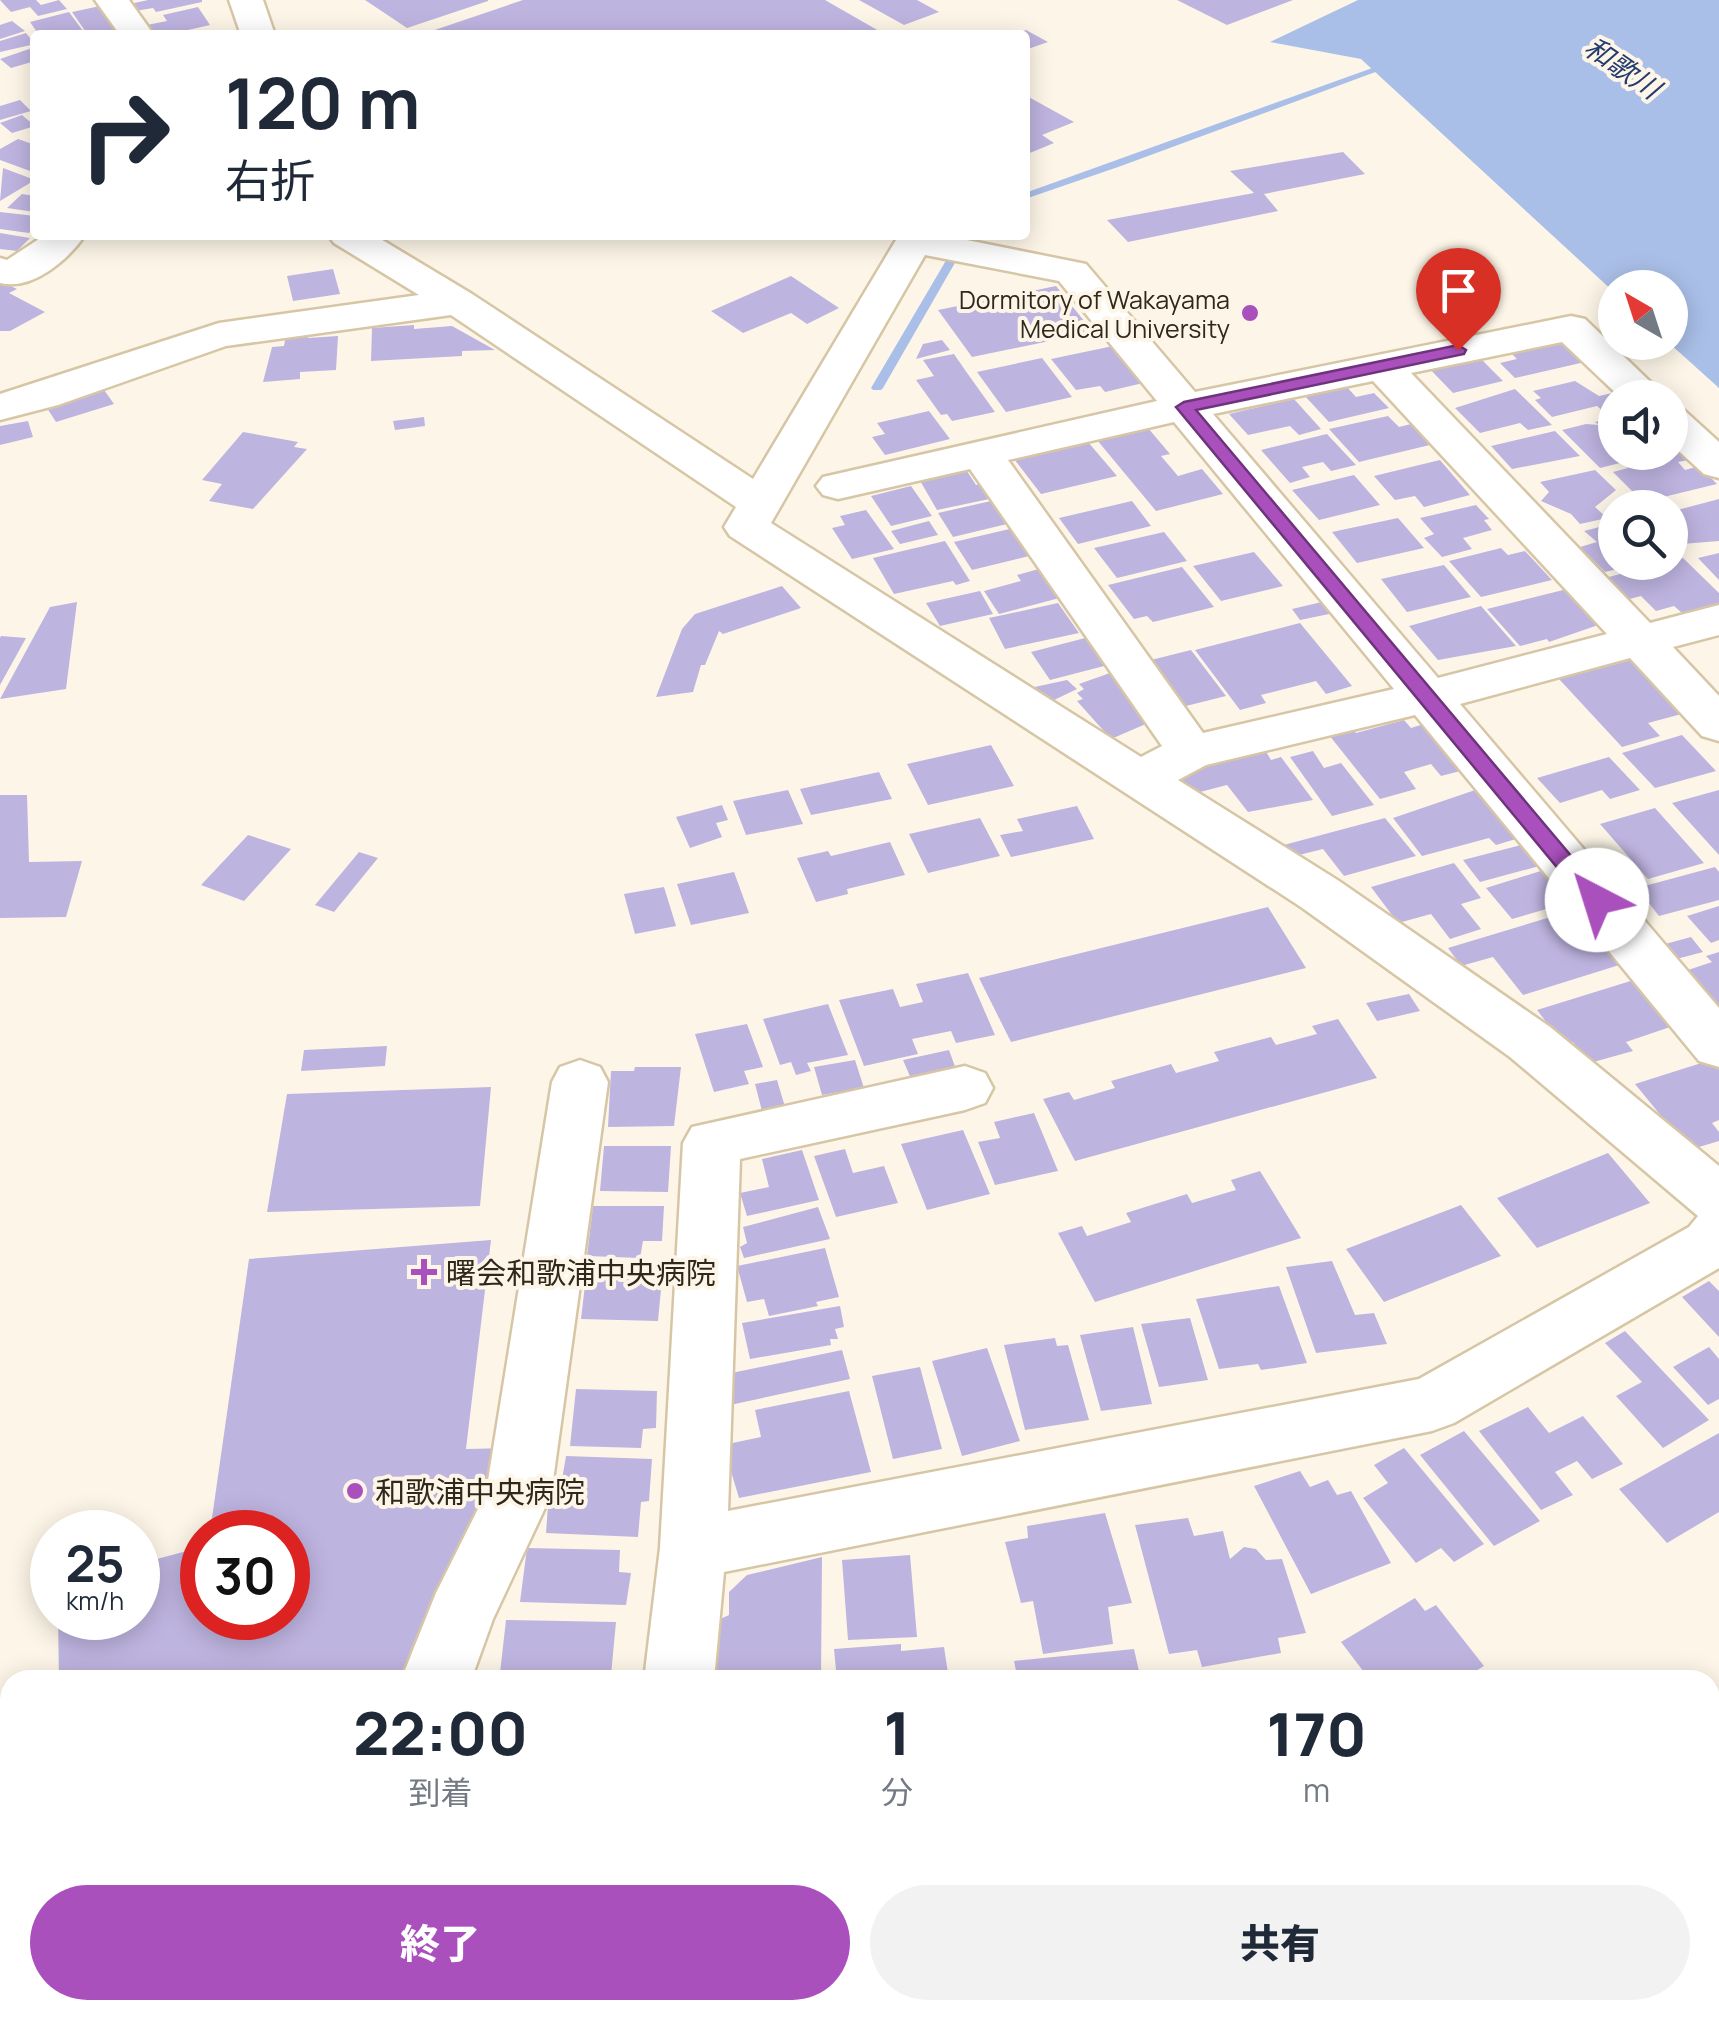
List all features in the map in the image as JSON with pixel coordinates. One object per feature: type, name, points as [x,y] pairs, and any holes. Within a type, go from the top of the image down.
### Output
[{"type":"street","points":[[112,0],[133,30]]},
{"type":"street","points":[[246,0],[256,30]]},
{"type":"street","points":[[0,270],[11,274],[51,252],[62,240]]},
{"type":"street","points":[[355,240],[458,302],[758,502]]},
{"type":"street","points":[[1719,1046],[1072,272],[914,241],[746,527],[1320,894],[1530,1042],[1719,1200]]},
{"type":"street","points":[[0,407],[43,396],[218,335],[458,302]]},
{"type":"street","points":[[838,486],[1184,407],[1571,328],[1627,380]]},
{"type":"street","points":[[1382,366],[1719,725]]},
{"type":"street","points":[[1688,437],[1719,465]]},
{"type":"street","points":[[981,452],[1191,752]]},
{"type":"street","points":[[1142,778],[1191,752],[1426,697],[1719,620]]},
{"type":"street","points":[[440,1670],[460,1615],[518,1495],[580,1082]]},
{"type":"street","points":[[679,1670],[693,1548],[712,1143],[965,1088]]},
{"type":"street","points":[[693,1548],[1432,1404],[1710,1244],[1719,1233]]},
{"type":"water","name":"和歌川","points":[[1358,0],[1719,0],[1719,388],[1688,360],[1688,270],[1598,270],[1598,277],[1361,59],[1270,42]]},
{"type":"building","points":[[0,0],[36,0],[41,5],[59,0],[67,9],[38,16],[30,7],[11,12]]},
{"type":"building","points":[[148,0],[202,2],[156,12],[153,8],[135,11],[130,4]]},
{"type":"building","points":[[365,0],[488,0],[488,1],[407,28]]},
{"type":"building","points":[[523,0],[825,0],[877,30],[435,30]]},
{"type":"building","points":[[859,0],[917,0],[939,12],[904,25]]},
{"type":"building","points":[[1177,0],[1293,0],[1227,25]]},
{"type":"building","points":[[100,6],[115,30],[85,30],[72,12]]},
{"type":"building","points":[[198,7],[210,25],[188,30],[150,30],[147,25],[167,21],[163,15]]},
{"type":"building","points":[[69,12],[82,30],[36,30],[30,22]]},
{"type":"building","points":[[12,21],[25,31],[0,39],[0,25]]},
{"type":"building","points":[[1030,32],[1048,42],[1030,48]]},
{"type":"building","points":[[26,33],[30,45],[0,52],[0,41]]},
{"type":"building","points":[[30,49],[30,62],[11,68],[0,59]]},
{"type":"building","points":[[1030,98],[1074,122],[1042,135],[1054,143],[1030,153]]},
{"type":"building","points":[[20,100],[30,111],[0,120],[0,106]]},
{"type":"building","points":[[22,115],[30,122],[30,128],[12,133],[0,123]]},
{"type":"building","points":[[18,139],[30,143],[30,171],[0,160],[0,149]]},
{"type":"building","points":[[1343,152],[1365,174],[1264,194],[1278,211],[1128,242],[1107,220],[1254,193],[1230,171]]},
{"type":"building","points":[[3,168],[30,178],[30,183],[0,201]]},
{"type":"building","points":[[22,194],[30,195],[30,211],[7,208]]},
{"type":"building","points":[[0,212],[30,215],[29,233],[0,229]]},
{"type":"building","points":[[0,233],[30,238],[17,251],[0,249]]},
{"type":"building","points":[[333,269],[340,294],[293,301],[287,276]]},
{"type":"building","points":[[791,276],[839,308],[807,324],[791,313],[743,333],[711,311]]},
{"type":"building","points":[[0,281],[17,289],[9,293],[45,312],[10,331],[0,331]]},
{"type":"building","points":[[1056,286],[1093,332],[972,357],[938,310]]},
{"type":"building","points":[[414,325],[414,329],[452,326],[495,350],[462,351],[462,356],[371,361],[372,328]]},
{"type":"building","points":[[308,334],[308,338],[338,336],[336,370],[300,372],[300,379],[263,382],[272,347],[284,346],[286,335]]},
{"type":"building","points":[[1559,338],[1585,362],[1515,378],[1500,363],[1517,359],[1508,350]]},
{"type":"building","points":[[942,340],[950,350],[916,359],[923,344]]},
{"type":"building","points":[[1113,346],[1143,383],[1105,392],[1100,386],[1076,390],[1051,359]]},
{"type":"building","points":[[1475,353],[1503,381],[1453,393],[1425,364]]},
{"type":"building","points":[[954,354],[995,412],[952,421],[947,414],[941,415],[916,380],[934,376],[923,360]]},
{"type":"building","points":[[1042,358],[1072,397],[1006,412],[977,372]]},
{"type":"building","points":[[1575,381],[1598,395],[1598,407],[1552,417],[1535,400],[1541,398],[1533,391]]},
{"type":"building","points":[[1345,385],[1356,397],[1374,393],[1389,408],[1329,422],[1303,394]]},
{"type":"building","points":[[102,387],[114,404],[56,422],[45,405]]},
{"type":"building","points":[[1515,389],[1552,425],[1528,430],[1520,423],[1480,433],[1455,408]]},
{"type":"building","points":[[1294,399],[1321,429],[1299,435],[1290,426],[1248,435],[1229,414]]},
{"type":"building","points":[[929,411],[950,439],[885,455],[872,437],[885,434],[877,423]]},
{"type":"building","points":[[1388,416],[1399,427],[1415,423],[1434,444],[1359,462],[1329,429]]},
{"type":"building","points":[[424,417],[425,426],[395,430],[393,421]]},
{"type":"building","points":[[28,421],[33,437],[0,445],[0,426]]},
{"type":"building","points":[[1598,425],[1598,466],[1562,430]]},
{"type":"building","points":[[1148,428],[1170,454],[1161,456],[1178,476],[1202,469],[1223,494],[1156,511],[1097,440]]},
{"type":"building","points":[[1555,431],[1580,456],[1512,469],[1491,446]]},
{"type":"building","points":[[243,432],[298,442],[294,447],[307,449],[253,509],[209,501],[222,484],[202,480]]},
{"type":"building","points":[[1327,434],[1356,465],[1331,471],[1323,462],[1302,467],[1310,477],[1290,483],[1261,450]]},
{"type":"building","points":[[1088,442],[1117,476],[1041,494],[1014,459]]},
{"type":"building","points":[[1440,460],[1470,495],[1424,507],[1415,496],[1395,500],[1374,476]]},
{"type":"building","points":[[1699,466],[1717,484],[1688,491],[1631,490],[1613,472],[1688,470]]},
{"type":"building","points":[[965,468],[976,485],[984,483],[994,498],[937,510],[919,479]]},
{"type":"building","points":[[1595,470],[1616,490],[1598,490],[1598,520],[1580,524],[1571,514],[1541,501],[1549,492],[1540,482]]},
{"type":"building","points":[[1354,475],[1380,505],[1319,520],[1292,490]]},
{"type":"building","points":[[911,486],[932,516],[891,526],[871,496]]},
{"type":"building","points":[[1719,499],[1719,541],[1688,544],[1688,507]]},
{"type":"building","points":[[991,501],[1007,524],[953,537],[938,513]]},
{"type":"building","points":[[1132,501],[1151,526],[1078,544],[1059,518]]},
{"type":"building","points":[[1476,505],[1489,519],[1484,520],[1492,530],[1463,538],[1472,549],[1442,557],[1424,538],[1434,534],[1420,518]]},
{"type":"building","points":[[866,510],[894,549],[852,559],[832,528],[845,525],[840,516]]},
{"type":"building","points":[[1398,518],[1424,548],[1357,563],[1332,532]]},
{"type":"building","points":[[929,521],[938,535],[900,544],[891,531]]},
{"type":"building","points":[[1018,527],[1037,554],[972,570],[954,542]]},
{"type":"building","points":[[1598,527],[1598,565],[1580,547],[1597,542],[1584,531]]},
{"type":"building","points":[[1164,532],[1187,561],[1117,578],[1094,548]]},
{"type":"building","points":[[945,541],[970,581],[894,594],[873,558]]},
{"type":"building","points":[[1501,548],[1508,555],[1525,551],[1552,580],[1481,597],[1449,561]]},
{"type":"building","points":[[1254,552],[1283,586],[1221,601],[1193,566]]},
{"type":"building","points":[[1719,553],[1719,580],[1698,558]]},
{"type":"building","points":[[1688,563],[1719,593],[1719,604],[1682,613],[1674,606],[1656,611],[1641,596],[1622,601],[1602,580],[1688,580]]},
{"type":"building","points":[[1444,565],[1471,597],[1407,612],[1381,579]]},
{"type":"building","points":[[1046,567],[1067,596],[999,614],[984,591],[1021,581],[1017,575]]},
{"type":"building","points":[[1182,567],[1214,607],[1153,622],[1147,616],[1134,619],[1108,585]]},
{"type":"building","points":[[782,586],[801,608],[723,634],[719,631],[705,665],[701,665],[693,692],[656,697],[682,629],[695,614]]},
{"type":"building","points":[[1571,588],[1604,623],[1549,642],[1547,639],[1520,646],[1487,609]]},
{"type":"building","points":[[980,591],[993,614],[940,626],[926,603]]},
{"type":"building","points":[[1326,601],[1334,613],[1300,620],[1292,609]]},
{"type":"building","points":[[77,602],[66,689],[0,699],[50,607]]},
{"type":"building","points":[[1058,603],[1079,633],[1005,649],[989,618]]},
{"type":"building","points":[[1481,606],[1516,646],[1438,660],[1409,626]]},
{"type":"building","points":[[1300,623],[1352,686],[1326,694],[1316,681],[1261,695],[1266,703],[1240,710],[1195,650]]},
{"type":"building","points":[[1089,637],[1108,665],[1050,680],[1031,652]]},
{"type":"building","points":[[0,638],[26,638],[0,685]]},
{"type":"building","points":[[1191,650],[1226,696],[1186,706],[1151,660]]},
{"type":"building","points":[[1639,658],[1689,712],[1648,723],[1660,736],[1622,747],[1559,679]]},
{"type":"building","points":[[1110,673],[1155,720],[1111,739],[1077,701],[1083,699],[1077,693],[1084,689],[1079,684]]},
{"type":"building","points":[[1067,680],[1077,689],[1050,702],[1030,688]]},
{"type":"building","points":[[1404,720],[1411,728],[1430,722],[1468,769],[1441,776],[1431,764],[1404,772],[1416,789],[1380,799],[1329,735],[1352,728],[1356,733]]},
{"type":"building","points":[[1682,735],[1716,771],[1655,788],[1622,753]]},
{"type":"building","points":[[991,745],[1014,786],[928,805],[907,764]]},
{"type":"building","points":[[1265,750],[1271,760],[1281,757],[1313,800],[1248,812],[1227,785],[1196,793],[1174,781],[1175,775]]},
{"type":"building","points":[[1313,751],[1324,768],[1341,763],[1374,805],[1332,816],[1290,757]]},
{"type":"building","points":[[1609,757],[1640,790],[1610,799],[1602,790],[1560,803],[1537,778]]},
{"type":"building","points":[[879,772],[892,799],[811,815],[800,789]]},
{"type":"building","points":[[1484,787],[1526,836],[1496,845],[1489,838],[1422,856],[1393,818]]},
{"type":"building","points":[[788,790],[803,824],[746,835],[733,801]]},
{"type":"building","points":[[1719,790],[1719,855],[1672,803]]},
{"type":"building","points":[[0,795],[27,795],[29,862],[82,861],[66,917],[0,918]]},
{"type":"building","points":[[722,805],[728,820],[716,823],[722,837],[690,848],[676,817]]},
{"type":"building","points":[[1077,806],[1094,839],[1011,857],[1000,835],[1023,831],[1017,819]]},
{"type":"building","points":[[1655,808],[1704,863],[1648,879],[1600,824]]},
{"type":"building","points":[[980,818],[1000,856],[928,873],[909,834]]},
{"type":"building","points":[[1385,818],[1416,856],[1344,876],[1323,849],[1299,855],[1280,846]]},
{"type":"building","points":[[248,835],[291,849],[244,901],[201,885]]},
{"type":"building","points":[[890,842],[905,875],[847,889],[848,894],[816,902],[797,858],[828,851],[831,856]]},
{"type":"building","points":[[1525,844],[1543,865],[1480,882],[1463,860]]},
{"type":"building","points":[[359,852],[378,858],[334,912],[315,905]]},
{"type":"building","points":[[1454,863],[1481,898],[1461,904],[1481,929],[1450,939],[1431,914],[1398,923],[1371,887]]},
{"type":"building","points":[[1715,867],[1719,872],[1719,900],[1659,916],[1637,888]]},
{"type":"building","points":[[1550,868],[1577,900],[1512,919],[1486,888]]},
{"type":"building","points":[[734,872],[749,913],[691,925],[677,884]]},
{"type":"building","points":[[664,887],[676,926],[635,934],[624,894]]},
{"type":"building","points":[[1587,906],[1632,961],[1523,995],[1493,957],[1461,966],[1448,948]]},
{"type":"building","points":[[1719,906],[1719,940],[1711,943],[1687,916]]},
{"type":"building","points":[[1268,907],[1306,968],[1011,1042],[979,978]]},
{"type":"building","points":[[1691,937],[1703,952],[1669,961],[1658,946]]},
{"type":"building","points":[[1719,952],[1719,1010],[1685,971],[1712,962],[1706,956]]},
{"type":"building","points":[[968,973],[995,1035],[956,1043],[951,1031],[912,1039],[918,1054],[864,1066],[839,1000],[893,989],[900,1007],[923,1002],[916,984]]},
{"type":"building","points":[[1637,979],[1676,1025],[1626,1042],[1633,1051],[1590,1063],[1573,1042],[1564,1045],[1537,1010]]},
{"type":"building","points":[[1409,994],[1420,1011],[1377,1021],[1366,1003]]},
{"type":"building","points":[[828,1004],[848,1055],[807,1063],[811,1071],[796,1075],[791,1062],[780,1065],[763,1019]]},
{"type":"building","points":[[1338,1019],[1377,1078],[1075,1161],[1043,1099],[1069,1092],[1074,1100],[1115,1088],[1111,1081],[1171,1064],[1176,1073],[1219,1061],[1214,1052],[1271,1037],[1276,1045],[1317,1034],[1312,1026]]},
{"type":"building","points":[[747,1024],[763,1067],[744,1071],[749,1084],[714,1092],[695,1034]]},
{"type":"building","points":[[387,1046],[385,1066],[301,1071],[304,1050]]},
{"type":"building","points":[[949,1050],[957,1072],[912,1081],[903,1060]]},
{"type":"building","points":[[1714,1059],[1719,1066],[1719,1120],[1712,1123],[1719,1132],[1719,1141],[1689,1150],[1635,1084]]},
{"type":"building","points":[[855,1060],[864,1088],[822,1095],[814,1067]]},
{"type":"building","points":[[635,1067],[681,1067],[674,1126],[608,1127],[611,1071],[634,1071]]},
{"type":"building","points":[[777,1080],[785,1107],[762,1111],[755,1084]]},
{"type":"building","points":[[491,1087],[480,1206],[267,1212],[287,1094]]},
{"type":"building","points":[[1034,1113],[1058,1171],[995,1185],[978,1142],[1000,1138],[994,1122]]},
{"type":"building","points":[[963,1130],[990,1194],[927,1210],[901,1144]]},
{"type":"building","points":[[604,1146],[671,1146],[668,1192],[600,1191]]},
{"type":"building","points":[[845,1149],[853,1173],[884,1166],[898,1203],[836,1217],[814,1156]]},
{"type":"building","points":[[802,1150],[819,1200],[747,1216],[740,1193],[769,1187],[762,1159]]},
{"type":"building","points":[[1608,1153],[1650,1203],[1537,1248],[1497,1198]]},
{"type":"building","points":[[1260,1171],[1301,1238],[1095,1302],[1058,1233],[1082,1226],[1087,1236],[1131,1222],[1126,1213],[1187,1194],[1192,1203],[1236,1190],[1231,1180]]},
{"type":"building","points":[[1461,1205],[1501,1256],[1384,1302],[1346,1249]]},
{"type":"building","points":[[593,1206],[664,1206],[662,1241],[643,1241],[640,1258],[587,1256]]},
{"type":"building","points":[[818,1207],[830,1239],[744,1258],[740,1247],[747,1243],[743,1227]]},
{"type":"building","name":"和歌浦中央病院","points":[[491,1240],[466,1449],[513,1448],[409,1670],[59,1670],[58,1640],[160,1640],[160,1558],[180,1553],[180,1640],[310,1640],[310,1510],[213,1510],[249,1259]]},
{"type":"building","points":[[825,1248],[839,1297],[816,1302],[818,1306],[769,1316],[764,1299],[747,1302],[737,1266]]},
{"type":"building","points":[[1332,1261],[1355,1315],[1374,1313],[1387,1344],[1316,1353],[1286,1267]]},
{"type":"building","points":[[587,1268],[663,1268],[658,1321],[581,1319]]},
{"type":"building","points":[[1709,1281],[1719,1291],[1719,1337],[1682,1297]]},
{"type":"building","points":[[1279,1286],[1307,1363],[1261,1370],[1258,1364],[1219,1369],[1196,1299]]},
{"type":"building","points":[[840,1306],[844,1327],[835,1329],[838,1339],[830,1339],[831,1345],[750,1359],[742,1323]]},
{"type":"building","points":[[1190,1318],[1208,1380],[1159,1387],[1141,1324]]},
{"type":"building","points":[[1133,1327],[1152,1404],[1101,1411],[1080,1335]]},
{"type":"building","points":[[1625,1331],[1709,1420],[1663,1448],[1616,1396],[1642,1382],[1605,1343]]},
{"type":"building","points":[[1055,1338],[1057,1346],[1068,1345],[1089,1420],[1025,1430],[1004,1345]]},
{"type":"building","points":[[1709,1347],[1719,1359],[1719,1399],[1708,1405],[1673,1367]]},
{"type":"building","points":[[987,1348],[1020,1441],[962,1456],[932,1361]]},
{"type":"building","points":[[842,1350],[850,1379],[730,1405],[722,1375]]},
{"type":"building","points":[[920,1367],[942,1449],[893,1459],[872,1376]]},
{"type":"building","points":[[576,1389],[657,1391],[656,1428],[643,1429],[641,1448],[570,1446]]},
{"type":"building","points":[[849,1391],[871,1472],[739,1498],[723,1445],[761,1437],[755,1410]]},
{"type":"building","points":[[1528,1407],[1549,1433],[1583,1416],[1623,1464],[1592,1479],[1577,1461],[1555,1472],[1573,1495],[1541,1510],[1479,1431]]},
{"type":"building","points":[[1464,1431],[1540,1521],[1494,1546],[1420,1455]]},
{"type":"building","points":[[1719,1433],[1719,1512],[1667,1543],[1619,1489]]},
{"type":"building","points":[[1404,1448],[1484,1544],[1454,1562],[1441,1548],[1416,1563],[1363,1498],[1388,1483],[1374,1465]]},
{"type":"building","points":[[566,1456],[652,1459],[649,1501],[641,1502],[638,1537],[546,1533],[549,1492],[560,1491]]},
{"type":"building","points":[[1300,1471],[1310,1487],[1328,1480],[1337,1495],[1351,1491],[1391,1563],[1311,1594],[1254,1486]]},
{"type":"building","points":[[1105,1513],[1132,1603],[1108,1607],[1113,1644],[1043,1654],[1033,1601],[1021,1603],[1005,1542],[1028,1538],[1027,1526]]},
{"type":"building","points":[[1188,1518],[1194,1536],[1223,1531],[1230,1559],[1244,1547],[1256,1549],[1266,1560],[1282,1559],[1306,1633],[1278,1638],[1281,1653],[1202,1667],[1197,1650],[1169,1654],[1135,1525]]},
{"type":"building","points":[[527,1548],[620,1550],[619,1572],[631,1573],[626,1605],[520,1602]]},
{"type":"building","points":[[910,1555],[917,1637],[848,1640],[842,1560]]},
{"type":"building","points":[[822,1557],[821,1670],[712,1670],[716,1621],[729,1615],[729,1592],[747,1575]]},
{"type":"building","points":[[1415,1598],[1425,1611],[1436,1605],[1484,1666],[1477,1670],[1362,1670],[1341,1642]]},
{"type":"building","points":[[506,1620],[616,1622],[611,1670],[500,1670]]},
{"type":"building","points":[[901,1644],[901,1651],[944,1647],[947,1670],[836,1670],[834,1649]]},
{"type":"building","points":[[1134,1649],[1139,1670],[1016,1670],[1014,1661]]},
{"type":"waterway","points":[[1030,194],[1392,64]]},
{"type":"waterway","points":[[877,388],[963,240]]},
{"type":"place","name":"Dormitory of Wakayama Medical University","points":[[1250,313]]},
{"type":"place","name":"曙会和歌浦中央病院","points":[[424,1272]]},
{"type":"place","name":"和歌浦中央病院","points":[[355,1491]]},
{"type":"route","points":[[1458,350],[1184,407],[1597,900]]}]
